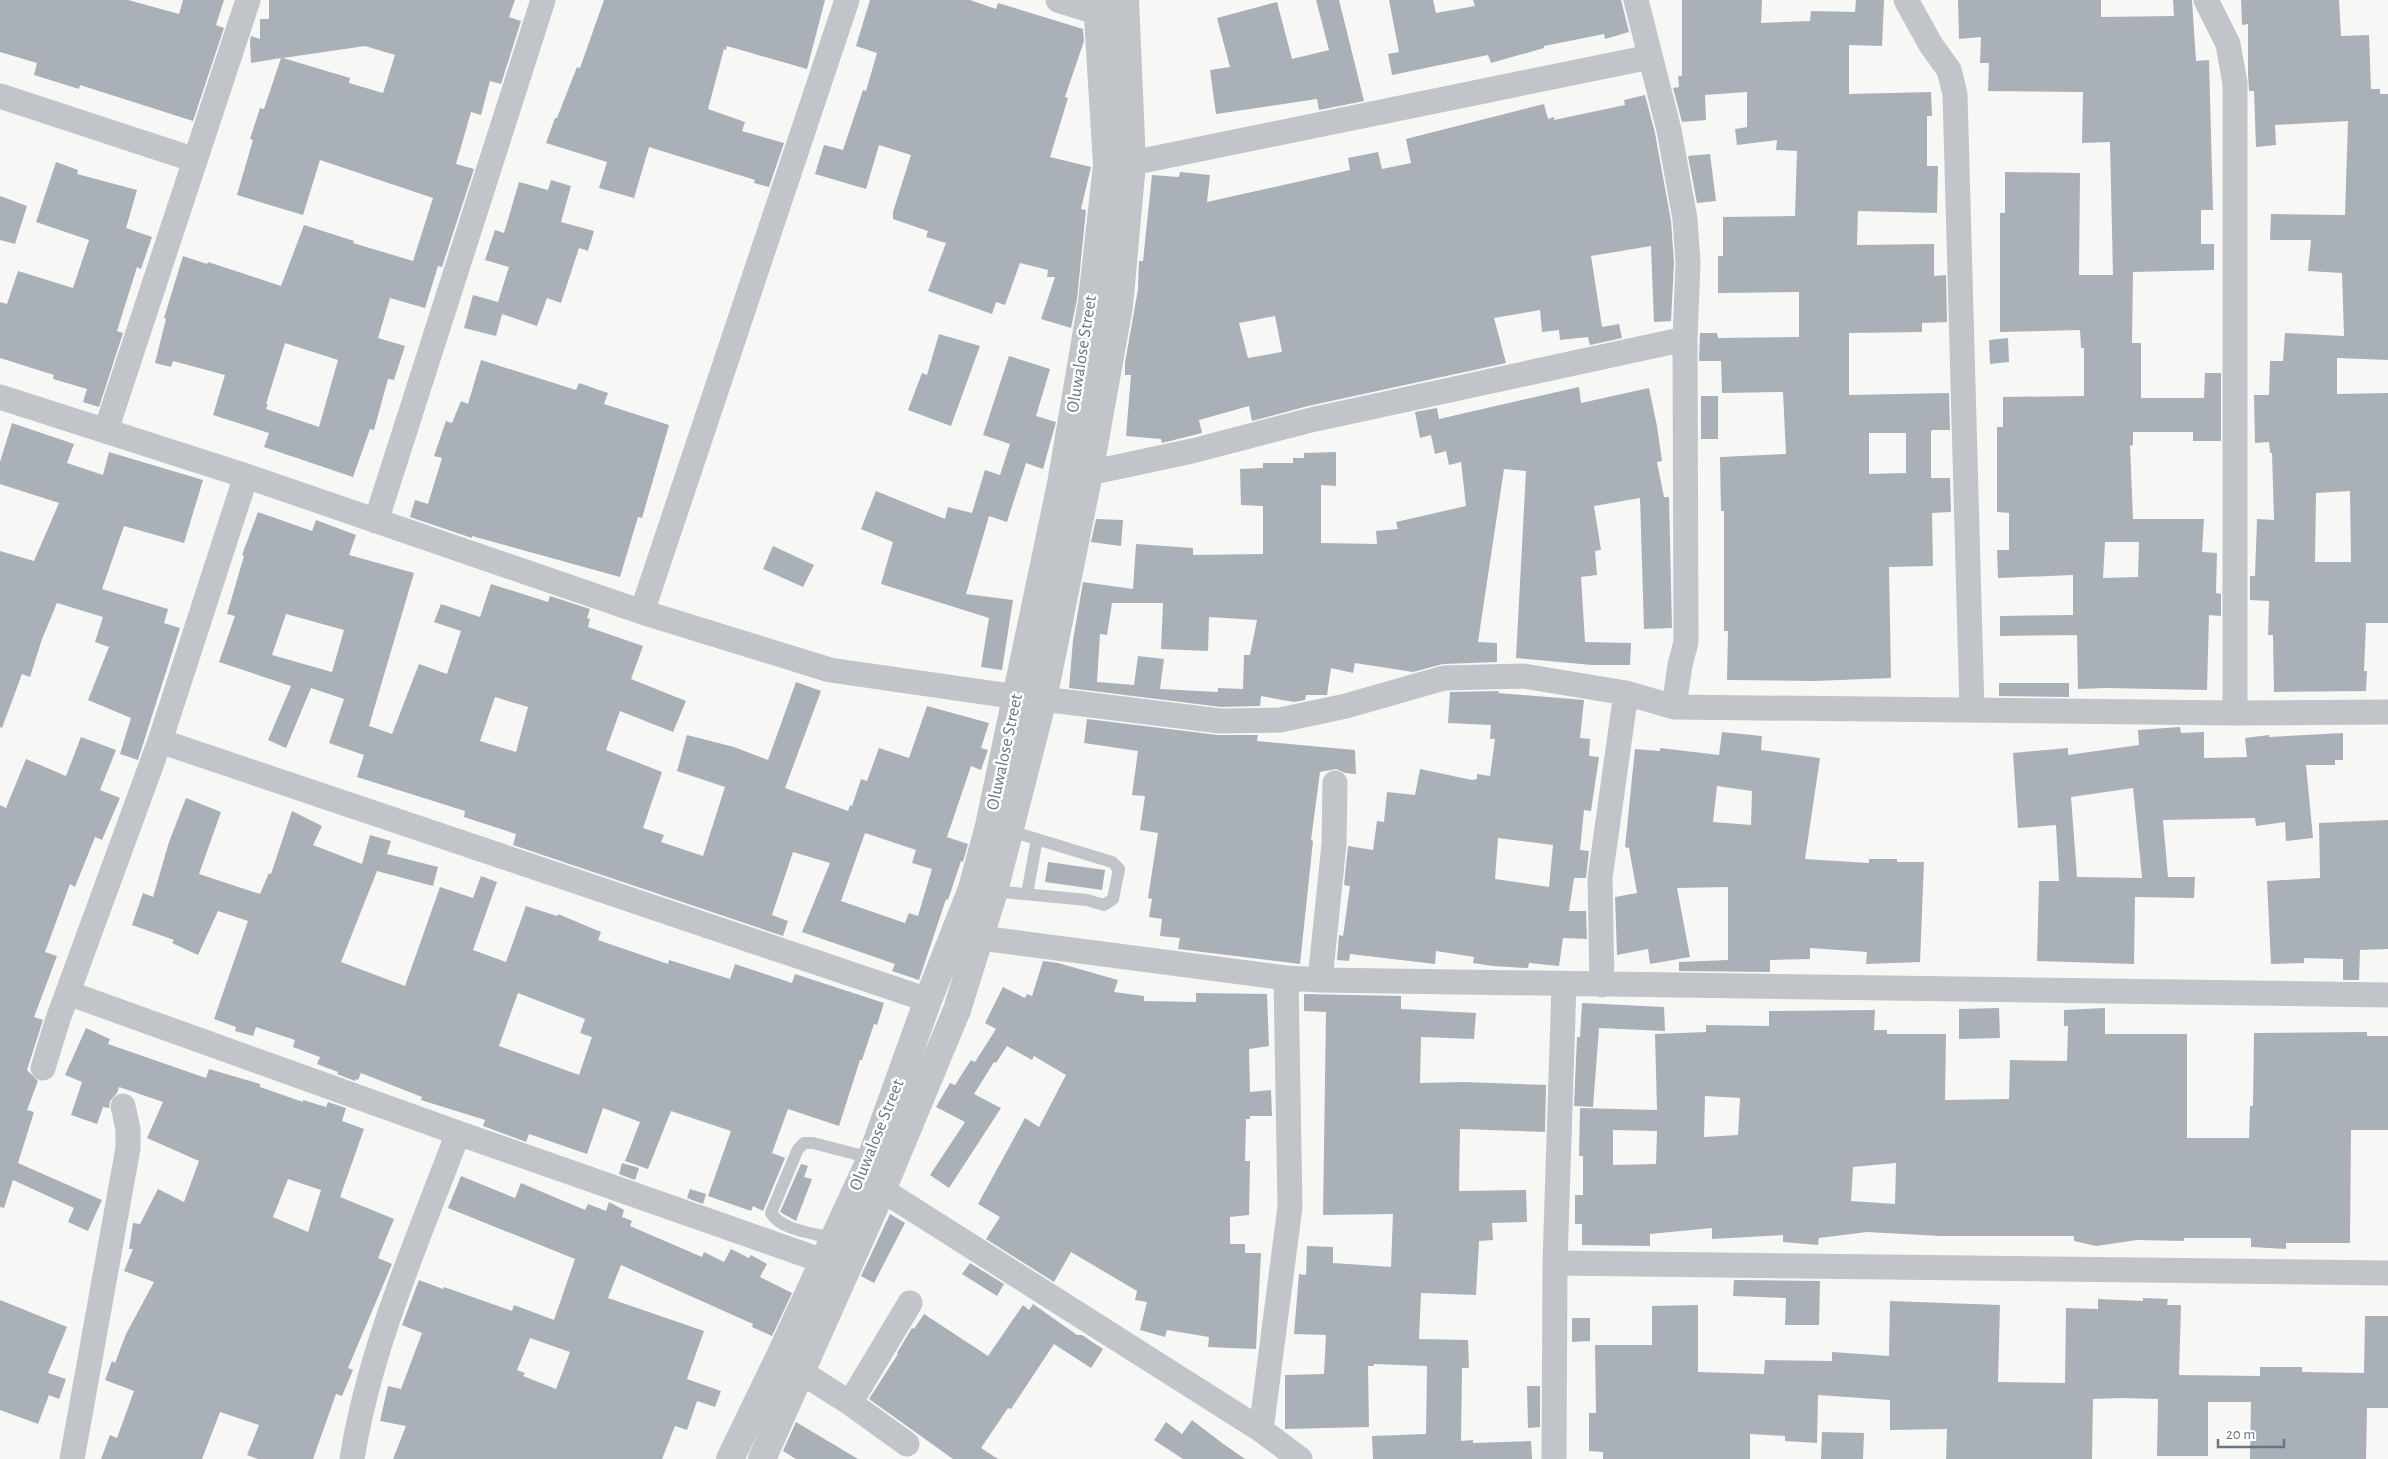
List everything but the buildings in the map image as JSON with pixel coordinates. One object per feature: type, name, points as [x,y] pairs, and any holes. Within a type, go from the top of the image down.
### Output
[{"type":"street","points":[[106,430],[248,0]]},
{"type":"street","points":[[376,521],[543,0]]},
{"type":"street","points":[[642,612],[847,0]]},
{"type":"street","points":[[1058,0],[1098,6]]},
{"type":"street","name":"Oluwalose Street","points":[[730,1459],[780,1358],[828,1250],[872,1175],[957,1010],[981,938],[983,890],[990,826],[1030,698],[1089,473],[1119,306],[1132,163],[1125,0]]},
{"type":"street","points":[[1636,0],[1669,130],[1685,220],[1688,263],[1685,339],[1686,642],[1680,665],[1674,708]]},
{"type":"street","points":[[1906,0],[1931,45],[1949,70],[1956,94],[1972,710]]},
{"type":"street","points":[[2206,0],[2228,44],[2235,83],[2235,713]]},
{"type":"street","name":"Oluwalose Street","points":[[762,1459],[802,1372],[845,1269],[872,1175],[928,1000],[1010,831],[1062,484],[1092,301],[1107,165],[1098,6]]},
{"type":"street","points":[[1132,163],[1650,57]]},
{"type":"street","points":[[0,96],[195,160]]},
{"type":"street","points":[[1089,473],[1192,451],[1311,420],[1685,339]]},
{"type":"street","points":[[0,397],[246,476],[642,612],[830,670],[1030,698],[1220,721],[1280,720],[1346,706],[1444,678],[1524,676],[1626,693],[1674,708],[2235,713],[2388,712]]},
{"type":"street","points":[[43,1068],[68,993],[160,741],[246,476]]},
{"type":"street","points":[[1602,985],[1600,878],[1626,693]]},
{"type":"street","points":[[160,741],[928,1000]]},
{"type":"street","points":[[1320,980],[1334,844],[1335,783]]},
{"type":"street","points":[[981,938],[1286,978],[1320,980],[2388,995]]},
{"type":"street","points":[[1261,1430],[1290,1207],[1286,978]]},
{"type":"street","points":[[1554,1459],[1554,1264],[1564,984]]},
{"type":"street","points":[[68,993],[458,1133],[828,1250]]},
{"type":"street","points":[[72,1459],[128,1148],[128,1129],[123,1106]]},
{"type":"street","points":[[352,1459],[358,1420],[386,1322],[458,1133]]},
{"type":"street","points":[[872,1175],[1261,1430],[1300,1459]]},
{"type":"street","points":[[1554,1264],[2388,1272]]},
{"type":"street","points":[[850,1403],[910,1303]]},
{"type":"street","points":[[802,1372],[850,1403],[907,1444]]},
{"type":"lane","points":[[983,890],[1087,900],[1104,905],[1113,899],[1118,869],[1112,862],[1010,831]]},
{"type":"lane","points":[[1027,894],[1037,840]]},
{"type":"lane","points":[[828,1250],[775,1221],[771,1213],[798,1149],[804,1143],[813,1144],[872,1175]]}]
